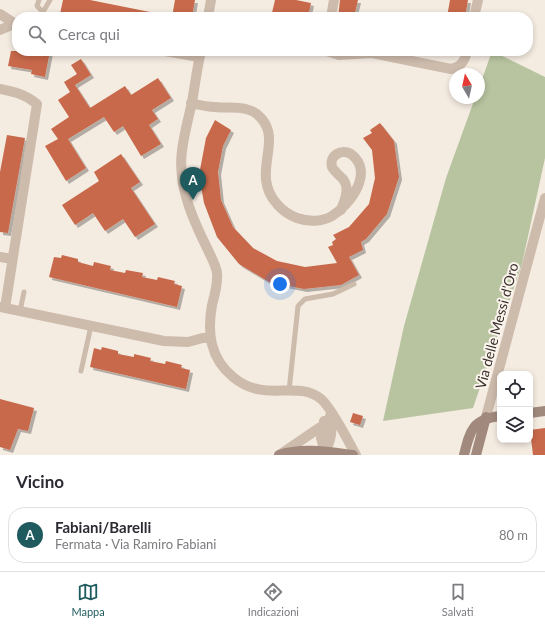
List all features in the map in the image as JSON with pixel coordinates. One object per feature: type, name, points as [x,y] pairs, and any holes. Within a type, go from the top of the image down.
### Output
[{"type":"street","points":[[209,12],[211,0]]},
{"type":"street","points":[[332,12],[334,0]]},
{"type":"street","points":[[475,12],[478,0]]},
{"type":"street","points":[[0,14],[12,22]]},
{"type":"street","points":[[0,30],[12,26]]},
{"type":"street","points":[[200,56],[182,143],[181,168],[189,205],[217,270],[218,281],[210,319],[210,336],[217,359],[240,382],[257,390],[311,393],[324,402],[356,455]]},
{"type":"street","points":[[385,56],[450,69],[455,68],[463,62],[465,56]]},
{"type":"street","points":[[0,89],[20,92],[28,96],[37,104],[12,259],[2,308],[177,342],[188,342],[210,336]]},
{"type":"street","points":[[191,103],[212,107],[243,108],[260,117],[267,127],[269,134],[265,183],[273,200],[285,212],[302,220],[318,221],[331,217],[341,210],[356,192],[360,174],[355,158],[345,152],[336,154],[331,164],[334,170],[344,180],[346,186],[346,197],[341,210]]},
{"type":"street","name":"Via delle Messi d'Oro","points":[[464,455],[474,427],[479,421],[486,417],[545,198]]},
{"type":"street","points":[[0,257],[12,259]]},
{"type":"street","points":[[325,452],[321,438],[322,426],[328,410]]},
{"type":"street","points":[[325,452],[329,444],[332,428],[328,410]]},
{"type":"street","points":[[533,412],[545,411]]},
{"type":"street","points":[[476,455],[486,417],[497,416]]},
{"type":"street","points":[[280,455],[322,426]]},
{"type":"street","points":[[280,455],[294,451],[325,452],[348,455]]},
{"type":"lane","points":[[39,0],[37,6],[41,12]]},
{"type":"lane","points":[[44,12],[50,0]]},
{"type":"lane","points":[[289,391],[298,306],[305,299],[333,294],[354,284]]},
{"type":"lane","points":[[20,311],[24,292]]},
{"type":"lane","points":[[81,372],[91,326]]},
{"type":"green space","points":[[490,56],[502,56],[545,77],[545,158],[522,264],[473,408],[383,421],[404,326],[446,178],[473,104],[485,104],[485,71]]},
{"type":"building","points":[[63,0],[90,0],[150,12],[60,12]]},
{"type":"building","points":[[175,0],[195,0],[193,12],[173,12]]},
{"type":"building","points":[[275,0],[296,0],[311,3],[309,12],[272,12]]},
{"type":"building","points":[[340,0],[358,0],[355,12],[339,12]]},
{"type":"building","points":[[450,0],[468,0],[466,12],[448,12]]},
{"type":"building","points":[[11,51],[12,56],[49,56],[45,77],[31,74],[32,70],[8,66]]},
{"type":"building","points":[[81,59],[91,75],[75,85],[90,108],[125,86],[131,95],[158,78],[171,98],[152,110],[158,119],[149,125],[161,144],[141,156],[123,126],[114,132],[104,117],[68,139],[86,168],[66,181],[45,146],[58,139],[51,129],[69,117],[58,100],[70,92],[64,82],[77,74],[71,65]]},
{"type":"building","points":[[215,120],[231,130],[223,146],[218,172],[221,200],[233,227],[253,248],[277,261],[305,267],[337,263],[328,247],[333,245],[332,242],[336,239],[333,235],[349,227],[369,204],[375,178],[372,150],[363,138],[372,133],[370,130],[380,123],[394,141],[399,177],[387,214],[366,239],[361,242],[363,250],[349,257],[359,275],[341,285],[304,289],[269,282],[239,264],[217,237],[204,203],[199,175],[206,138]]},
{"type":"building","points":[[7,135],[25,138],[8,233],[0,232],[0,172]]},
{"type":"building","points":[[121,154],[140,182],[131,188],[155,224],[135,237],[123,219],[105,231],[93,213],[75,225],[62,205],[99,181],[94,172]]},
{"type":"building","points":[[62,255],[78,259],[78,262],[93,266],[94,262],[111,266],[110,270],[125,273],[126,270],[143,273],[142,277],[157,280],[158,277],[175,281],[174,284],[182,286],[177,307],[49,277],[54,257],[61,258]]},
{"type":"building","points":[[102,347],[118,351],[118,354],[134,357],[134,354],[151,358],[150,361],[165,364],[166,361],[182,365],[181,368],[190,370],[186,389],[90,367],[94,348],[101,350]]},
{"type":"building","points":[[0,399],[34,408],[28,431],[18,429],[10,450],[0,447]]},
{"type":"building","points":[[353,413],[363,416],[360,425],[350,422]]},
{"type":"building","points":[[545,428],[545,455],[533,455],[532,443],[533,443],[533,430]]},
{"type":"place","name":"Fabiani/Barelli","points":[[193,200]]}]
